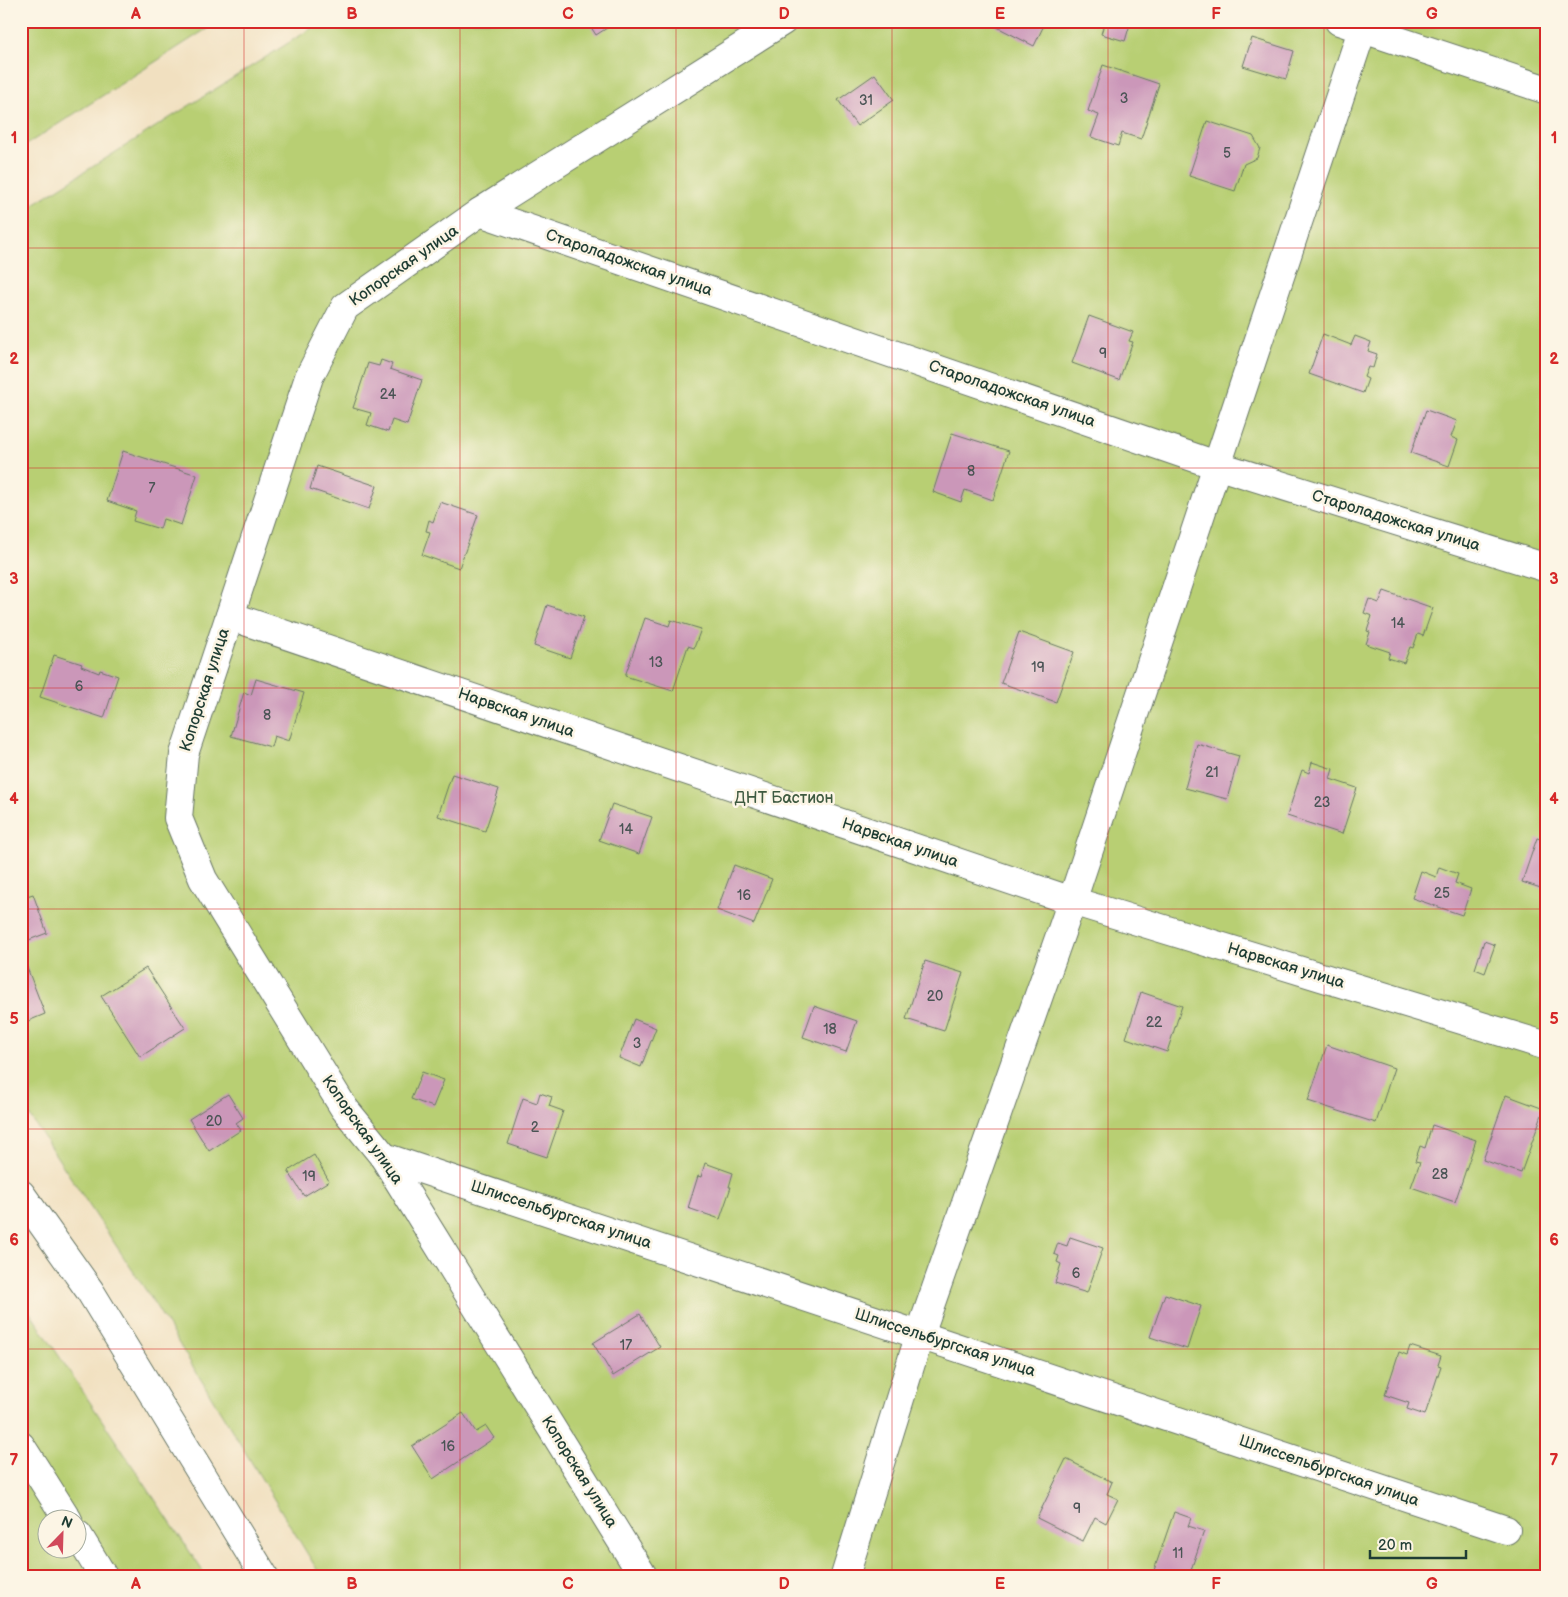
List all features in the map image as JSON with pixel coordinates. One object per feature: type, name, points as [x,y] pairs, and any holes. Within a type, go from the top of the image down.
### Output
[{"type":"street","name":"Копорская улица","points":[[643,1576],[384,1156],[344,1108],[203,878],[178,818],[184,754],[309,377],[345,307],[480,212],[783,21]]},
{"type":"street","points":[[845,1576],[920,1334],[1072,901],[1216,464],[1351,26],[1547,90]]},
{"type":"street","name":"Староладожская улица","points":[[480,212],[1216,464],[1547,568]]},
{"type":"street","name":"Нарвская улица","points":[[230,616],[1072,901],[1547,1046]]},
{"type":"street","name":"Шлиссельбургская улица","points":[[384,1156],[1506,1530]]},
{"type":"street","points":[[21,1194],[90,1292],[264,1576]]},
{"type":"street","points":[[21,1446],[62,1510]]},
{"type":"street","points":[[88,1551],[103,1576]]},
{"type":"green space","points":[[21,21],[219,21],[21,148]]},
{"type":"green space","name":"ДНТ Бастион","points":[[323,21],[1547,21],[1547,1576],[321,1576],[151,1298],[21,1103],[21,212]]},
{"type":"green space","points":[[21,1299],[206,1576],[21,1576]]},
{"type":"building","points":[[587,21],[618,21],[596,35]]},
{"type":"building","points":[[997,21],[1046,21],[1034,46],[995,26]]},
{"type":"building","points":[[1105,21],[1131,21],[1125,41],[1101,34]]},
{"type":"building","points":[[1252,38],[1294,51],[1286,79],[1243,66]]},
{"type":"building","points":[[1103,65],[1159,84],[1141,139],[1122,133],[1118,146],[1091,137],[1099,115],[1088,111]]},
{"type":"building","points":[[875,74],[894,100],[857,126],[838,100]]},
{"type":"building","points":[[1207,121],[1253,136],[1260,148],[1257,158],[1244,164],[1235,191],[1189,176]]},
{"type":"building","points":[[1089,316],[1133,332],[1129,341],[1133,342],[1119,380],[1072,363]]},
{"type":"building","points":[[1323,334],[1351,345],[1355,336],[1371,342],[1368,351],[1377,354],[1373,368],[1368,367],[1364,377],[1368,379],[1363,393],[1309,374]]},
{"type":"building","points":[[381,360],[392,364],[390,369],[422,380],[407,425],[392,420],[388,432],[367,425],[371,413],[353,408],[368,363],[379,366]]},
{"type":"building","points":[[1426,410],[1457,421],[1451,437],[1458,440],[1449,466],[1411,453]]},
{"type":"building","points":[[952,433],[1009,451],[993,500],[965,490],[961,502],[933,492]]},
{"type":"building","points":[[123,451],[197,475],[181,525],[163,519],[160,529],[133,521],[136,511],[107,501]]},
{"type":"building","points":[[317,466],[377,486],[369,509],[310,489]]},
{"type":"building","points":[[440,502],[478,515],[459,568],[422,555],[430,532],[426,531],[429,520],[433,522]]},
{"type":"building","points":[[1384,591],[1433,608],[1423,636],[1418,634],[1413,648],[1410,647],[1404,663],[1388,658],[1390,652],[1366,644],[1370,632],[1367,631],[1372,616],[1364,613],[1369,599],[1379,603]]},
{"type":"building","points":[[547,605],[584,617],[570,658],[534,646]]},
{"type":"building","points":[[645,618],[669,626],[671,620],[701,629],[694,648],[688,646],[673,691],[625,676]]},
{"type":"building","points":[[1019,632],[1074,652],[1056,702],[1001,683]]},
{"type":"building","points":[[54,655],[82,664],[81,666],[99,673],[100,670],[118,676],[104,718],[40,697]]},
{"type":"building","points":[[256,679],[304,693],[289,741],[274,736],[271,747],[231,736],[244,692],[251,695]]},
{"type":"building","points":[[1197,744],[1239,756],[1227,799],[1185,788]]},
{"type":"building","points":[[1312,762],[1333,769],[1330,779],[1357,788],[1342,834],[1287,816],[1302,770],[1309,773]]},
{"type":"building","points":[[452,774],[499,789],[485,831],[438,816]]},
{"type":"building","points":[[612,804],[652,817],[639,854],[599,840]]},
{"type":"building","points":[[1537,838],[1547,841],[1547,890],[1522,882]]},
{"type":"building","points":[[734,865],[772,879],[754,924],[717,910]]},
{"type":"building","points":[[1439,867],[1458,874],[1455,883],[1471,889],[1462,915],[1412,898],[1421,871],[1436,877]]},
{"type":"building","points":[[33,894],[47,933],[21,943],[21,898]]},
{"type":"building","points":[[1484,941],[1495,945],[1485,973],[1475,969]]},
{"type":"building","points":[[925,961],[963,973],[944,1031],[906,1019]]},
{"type":"building","points":[[26,965],[45,1014],[21,1024],[21,967]]},
{"type":"building","points":[[146,968],[185,1028],[140,1057],[101,996]]},
{"type":"building","points":[[1141,992],[1182,1006],[1167,1052],[1126,1038]]},
{"type":"building","points":[[814,1006],[857,1021],[846,1052],[803,1037]]},
{"type":"building","points":[[634,1019],[656,1028],[641,1067],[619,1058]]},
{"type":"building","points":[[1327,1045],[1394,1068],[1376,1123],[1308,1101]]},
{"type":"building","points":[[422,1072],[444,1080],[433,1107],[411,1099]]},
{"type":"building","points":[[540,1093],[552,1097],[549,1106],[563,1111],[547,1157],[508,1144],[523,1098],[537,1103]]},
{"type":"building","points":[[228,1094],[243,1118],[236,1123],[241,1130],[209,1151],[189,1119]]},
{"type":"building","points":[[1506,1095],[1544,1109],[1521,1173],[1483,1160]]},
{"type":"building","points":[[1432,1125],[1476,1140],[1455,1202],[1411,1187],[1420,1162],[1415,1161],[1420,1146],[1425,1148]]},
{"type":"building","points":[[314,1155],[329,1181],[304,1196],[288,1171]]},
{"type":"building","points":[[705,1163],[733,1173],[729,1187],[731,1187],[720,1219],[688,1208],[698,1176],[701,1177]]},
{"type":"building","points":[[1070,1237],[1103,1248],[1087,1293],[1055,1283],[1061,1264],[1057,1262],[1059,1256],[1054,1254],[1058,1243],[1067,1246]]},
{"type":"building","points":[[1165,1294],[1201,1306],[1187,1349],[1150,1337]]},
{"type":"building","points":[[640,1314],[660,1347],[613,1376],[593,1343]]},
{"type":"building","points":[[1410,1346],[1441,1356],[1438,1365],[1441,1366],[1425,1415],[1407,1409],[1409,1403],[1385,1395],[1399,1352],[1407,1355]]},
{"type":"building","points":[[463,1413],[476,1432],[486,1426],[494,1438],[433,1479],[412,1446]]},
{"type":"building","points":[[1066,1459],[1112,1482],[1107,1494],[1118,1499],[1106,1523],[1095,1517],[1083,1541],[1037,1518]]},
{"type":"building","points":[[1174,1512],[1191,1518],[1188,1526],[1204,1531],[1189,1576],[1152,1576]]}]
